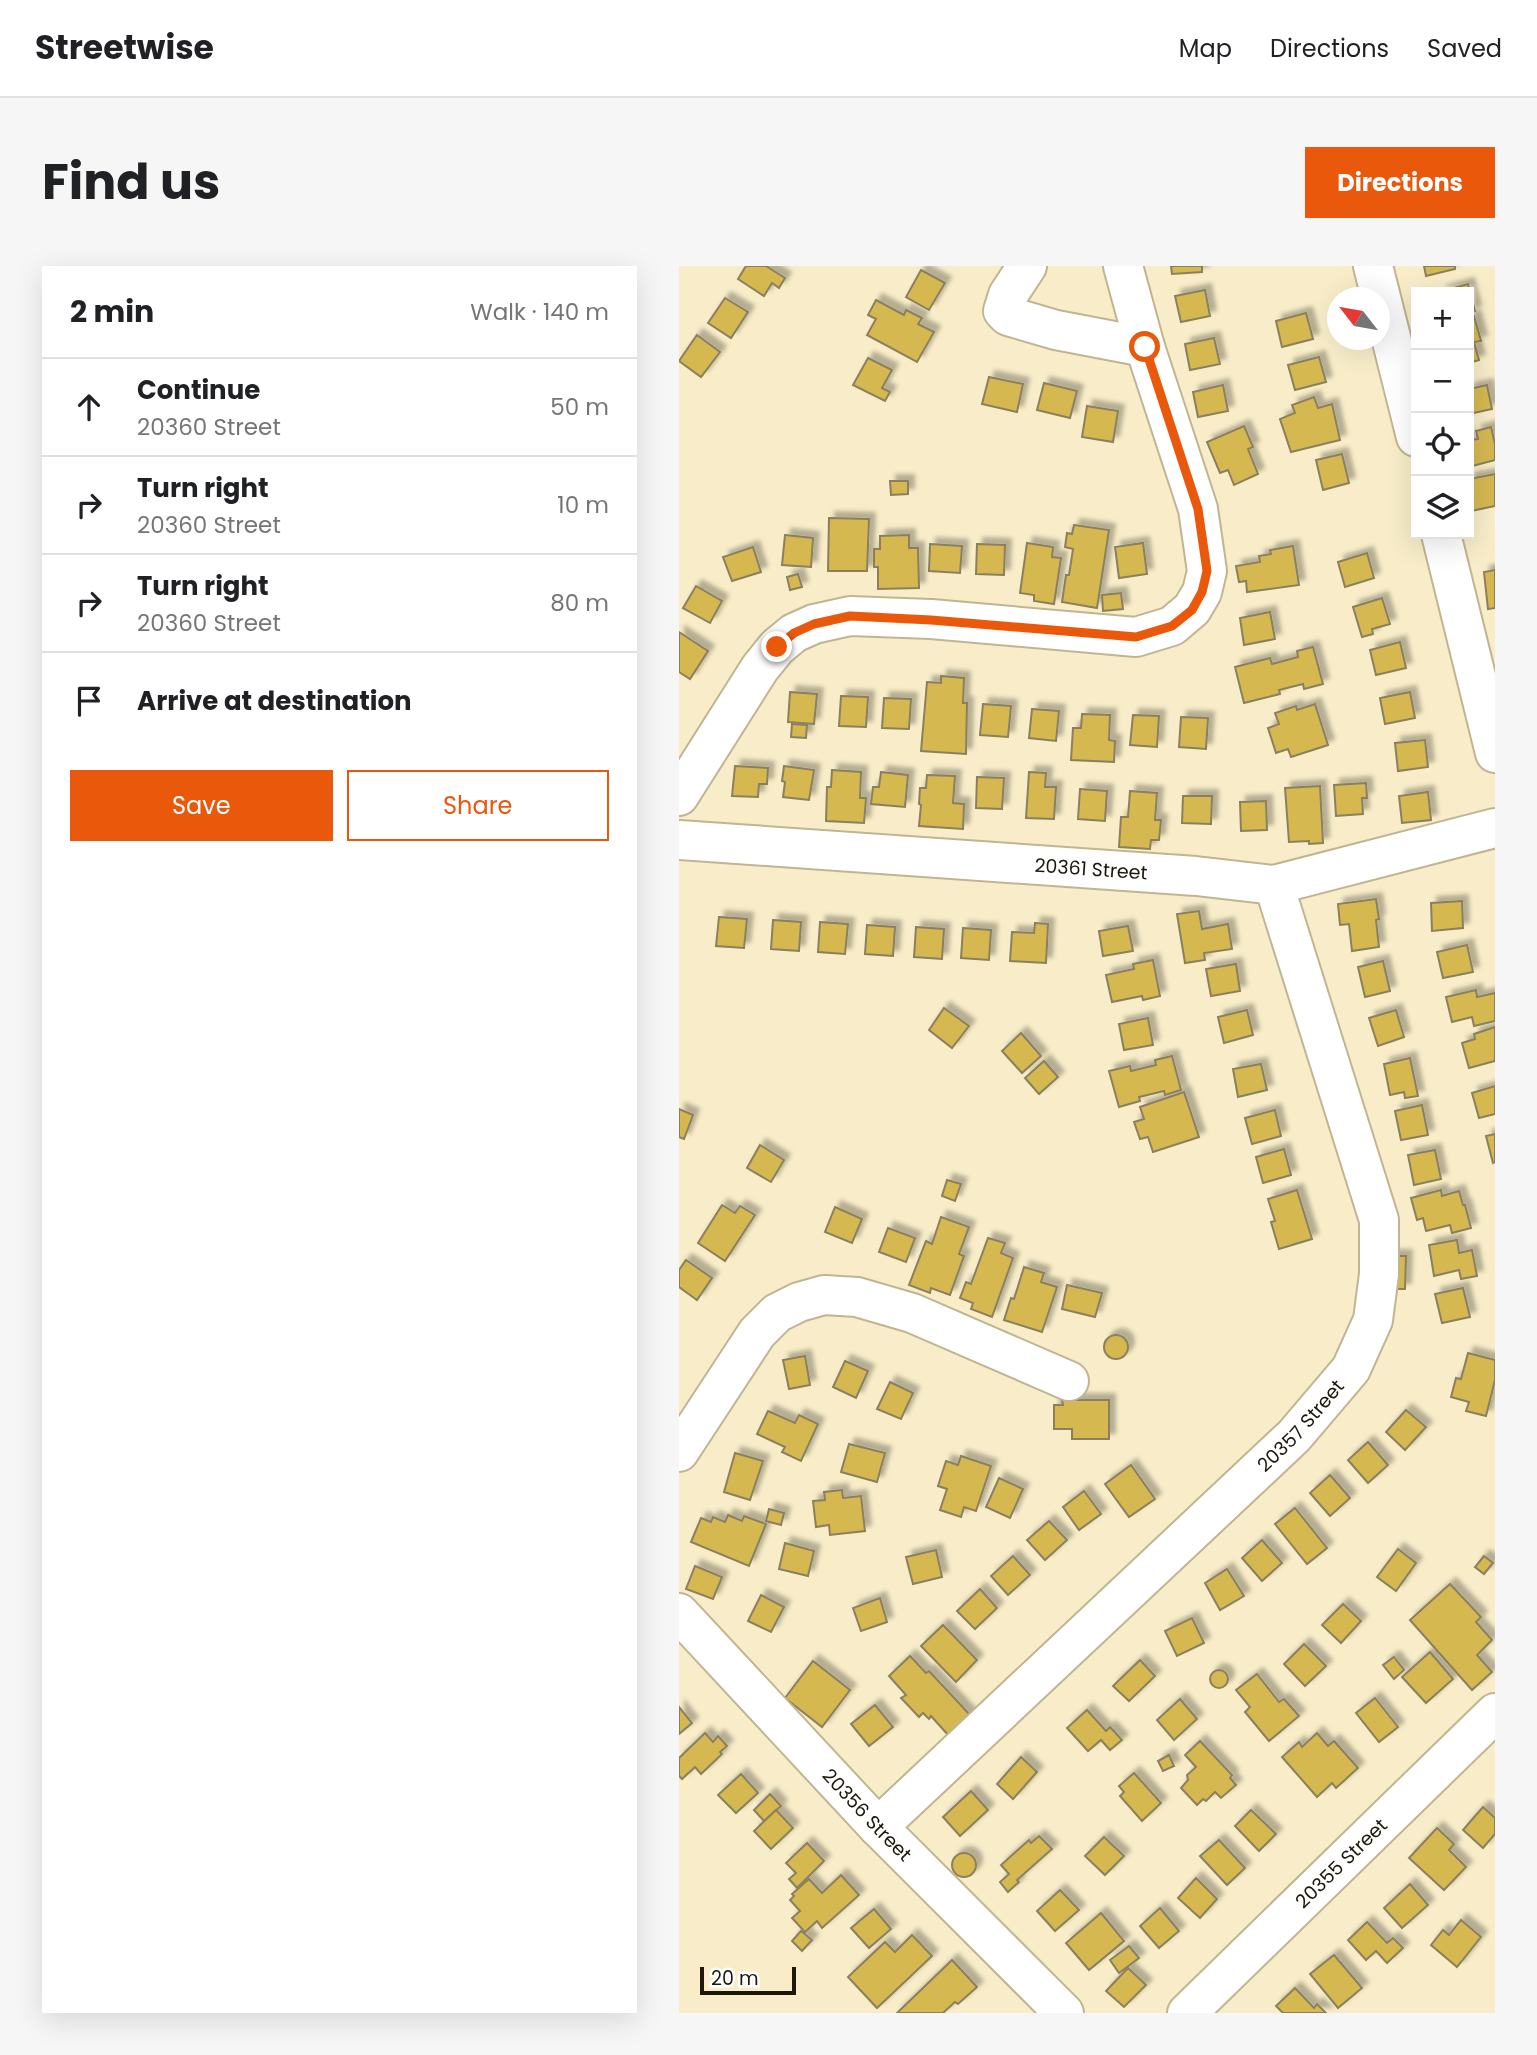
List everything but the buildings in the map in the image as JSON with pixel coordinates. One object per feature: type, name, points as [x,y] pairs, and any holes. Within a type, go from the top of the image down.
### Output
[{"type":"street","points":[[1027,266],[1008,295],[1003,311],[1008,316],[1056,330],[1145,347]]},
{"type":"street","points":[[679,796],[760,668],[777,647],[794,633],[814,624],[850,616],[1136,637],[1172,626],[1192,610],[1202,592],[1207,571],[1198,509],[1145,347],[1123,266]]},
{"type":"street","points":[[1373,266],[1411,417]]},
{"type":"street","points":[[1442,539],[1495,752]]},
{"type":"street","name":"20361 Street","points":[[679,840],[1183,875],[1274,885],[1495,828]]},
{"type":"street","name":"20357 Street","points":[[878,1827],[1294,1436],[1351,1369],[1373,1321],[1379,1274],[1379,1220],[1274,885]]},
{"type":"street","points":[[679,1452],[757,1333],[777,1313],[799,1302],[824,1295],[857,1297],[912,1313],[1069,1381]]},
{"type":"street","name":"20356 Street","points":[[679,1613],[878,1827],[1063,2013]]},
{"type":"street","name":"20355 Street","points":[[1187,2013],[1495,1713]]},
{"type":"route","points":[[777,647],[794,633],[814,624],[850,616],[1136,637],[1172,626],[1192,610],[1202,592],[1207,571],[1198,509],[1145,347]]}]
